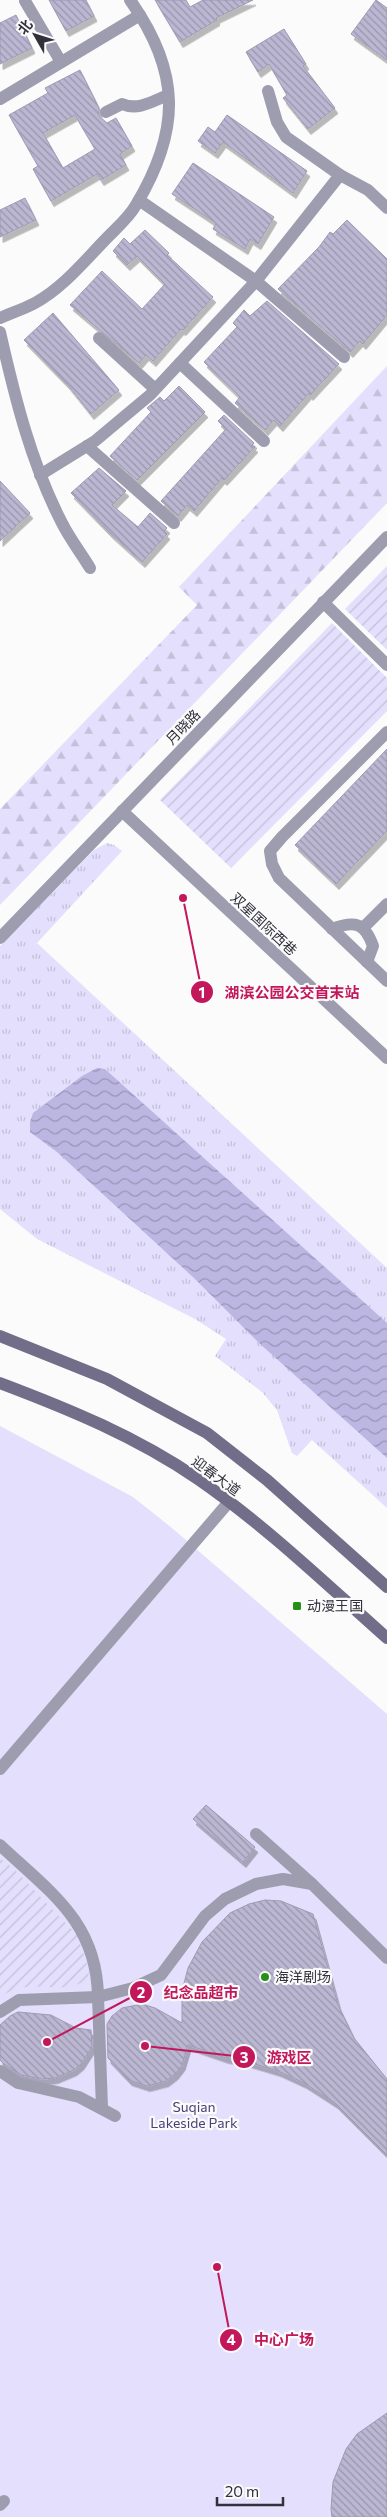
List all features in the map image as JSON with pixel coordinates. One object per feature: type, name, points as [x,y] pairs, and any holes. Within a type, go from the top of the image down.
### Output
[{"type":"main road","name":"迎春大道","points":[[0,1336],[107,1379],[207,1434],[267,1480],[387,1587]]},
{"type":"main road","name":"迎春大道","points":[[0,1383],[58,1405],[116,1431],[198,1479],[296,1557],[387,1638]]},
{"type":"street","points":[[0,318],[35,303],[58,286],[87,259],[136,207],[161,157],[170,108],[164,62],[140,15],[130,0]]},
{"type":"street","points":[[25,1],[61,62]]},
{"type":"street","points":[[0,99],[140,15]]},
{"type":"street","points":[[268,91],[277,122],[286,137],[340,175],[368,190],[387,208]]},
{"type":"street","points":[[106,112],[122,104],[131,108],[142,106],[168,95]]},
{"type":"street","points":[[40,475],[87,446],[155,389],[256,281],[340,175]]},
{"type":"street","points":[[139,200],[256,281],[344,357]]},
{"type":"street","points":[[0,332],[15,396],[40,475],[62,525],[90,568]]},
{"type":"street","points":[[99,338],[155,389]]},
{"type":"street","points":[[180,363],[264,441]]},
{"type":"street","points":[[87,446],[174,523]]},
{"type":"street","name":"月晓路","points":[[0,938],[387,537]]},
{"type":"street","points":[[324,602],[387,665]]},
{"type":"street","points":[[387,732],[270,851],[272,864],[279,878],[387,981]]},
{"type":"street","name":"双星国际西巷","points":[[122,811],[387,1058]]},
{"type":"street","points":[[363,928],[387,904]]},
{"type":"street","points":[[332,929],[346,923],[359,925],[369,933],[373,946],[367,962]]},
{"type":"street","points":[[0,1769],[228,1503]]},
{"type":"street","points":[[256,1834],[312,1884],[387,1958]]},
{"type":"street","points":[[0,1845],[65,1908],[84,1933],[98,1978],[102,2108]]},
{"type":"street","points":[[0,2012],[19,2000],[98,1997],[132,1988],[161,1976],[205,1916],[225,1899],[256,1884],[283,1879],[312,1884]]},
{"type":"street","points":[[0,2071],[18,2083],[79,2097],[115,2116]]},
{"type":"green space","points":[[387,366],[387,503],[0,905],[0,809],[197,605],[179,587]]},
{"type":"green space","points":[[387,566],[387,650],[345,609]]},
{"type":"green space","points":[[332,623],[387,678],[387,711],[231,868],[160,800]]},
{"type":"green space","points":[[107,843],[114,845],[122,851],[37,943],[387,1268],[387,1508],[312,1440],[297,1456],[292,1453],[277,1410],[262,1392],[215,1356],[226,1339],[195,1319],[37,1239],[0,1209],[0,946],[94,850]]},
{"type":"green space","name":"Suqian Lakeside Park","points":[[0,1426],[133,1497],[172,1528],[387,1714],[387,2517],[0,2517]]},
{"type":"green space","points":[[0,1858],[15,1870],[77,1935],[89,1970],[88,1979],[77,1985],[66,1987],[23,1987],[12,1990],[0,1997]]},
{"type":"water","points":[[97,1068],[105,1069],[387,1323],[387,1458],[259,1343],[194,1278],[57,1152],[30,1132],[30,1122],[33,1113],[82,1076]]},
{"type":"building","points":[[49,0],[86,0],[94,16],[66,31]]},
{"type":"building","points":[[155,0],[186,0],[190,7],[203,0],[253,0],[216,18],[217,20],[180,42]]},
{"type":"building","points":[[376,0],[387,8],[387,60],[351,34]]},
{"type":"building","points":[[16,15],[32,48],[0,64],[0,23]]},
{"type":"building","points":[[284,29],[306,64],[303,66],[335,108],[308,129],[283,98],[287,95],[269,64],[258,72],[246,52]]},
{"type":"building","points":[[80,70],[99,108],[99,116],[107,123],[116,118],[132,146],[120,154],[126,165],[101,180],[97,174],[51,201],[33,169],[38,166],[9,115],[48,93],[45,88]],"holes":[[[75,115],[95,149],[63,168],[43,133]]]},
{"type":"building","points":[[227,115],[307,171],[293,193],[223,142],[215,153],[198,141],[208,127],[215,132]]},
{"type":"building","points":[[193,163],[274,217],[258,244],[250,239],[245,249],[213,229],[216,223],[172,194]]},
{"type":"building","points":[[25,198],[36,220],[0,237],[0,210]]},
{"type":"building","points":[[347,220],[387,259],[387,315],[363,344],[360,341],[350,352],[278,289],[319,247],[330,232],[333,234]]},
{"type":"building","points":[[145,230],[169,253],[167,255],[213,297],[153,361],[146,355],[139,363],[70,305],[102,271],[142,309],[165,284],[137,256],[127,265],[113,251],[124,238],[130,244]]},
{"type":"building","points":[[267,301],[339,364],[310,395],[309,393],[280,426],[274,420],[265,430],[235,403],[240,397],[204,362],[237,327],[233,323],[244,310],[250,316]]},
{"type":"building","points":[[53,313],[119,390],[91,414],[67,384],[24,340]]},
{"type":"building","points":[[179,386],[205,412],[137,480],[110,456],[151,412],[147,408],[160,397],[164,401]]},
{"type":"building","points":[[224,415],[254,443],[252,445],[255,447],[224,480],[222,478],[194,511],[187,505],[178,516],[161,501],[226,429],[218,421]]},
{"type":"building","points":[[99,468],[126,491],[112,505],[138,527],[150,513],[167,528],[164,531],[167,534],[142,562],[110,533],[71,493]]},
{"type":"building","points":[[0,481],[30,513],[0,541]]},
{"type":"building","points":[[387,749],[387,831],[336,884],[295,845]]},
{"type":"building","points":[[206,1805],[255,1847],[243,1862],[193,1819]]},
{"type":"building","points":[[265,1900],[281,1901],[313,1914],[338,2005],[354,2038],[387,2079],[387,2155],[335,2103],[304,2083],[278,2071],[238,2059],[226,2058],[188,2045],[182,2065],[175,2074],[166,2081],[147,2086],[129,2080],[108,2058],[107,2024],[112,2016],[122,2008],[142,2004],[155,2008],[182,2023],[182,1991],[188,1968],[202,1942],[230,1913],[249,1904]]},
{"type":"building","points":[[18,2012],[51,2015],[76,2028],[91,2030],[92,2047],[81,2064],[74,2070],[55,2078],[42,2079],[21,2075],[0,2060],[0,2025]]},
{"type":"building","points":[[387,2413],[387,2517],[332,2517],[333,2482],[346,2449],[357,2434]]},
{"type":"place","name":"湖滨公园公交首末站","points":[[183,898]]},
{"type":"place","name":"动漫王国","points":[[297,1606]]},
{"type":"place","name":"海洋剧场","points":[[265,1977]]},
{"type":"place","name":"纪念品超市","points":[[47,2042]]},
{"type":"place","name":"游戏区","points":[[145,2046]]},
{"type":"place","name":"中心广场","points":[[217,2267]]}]
